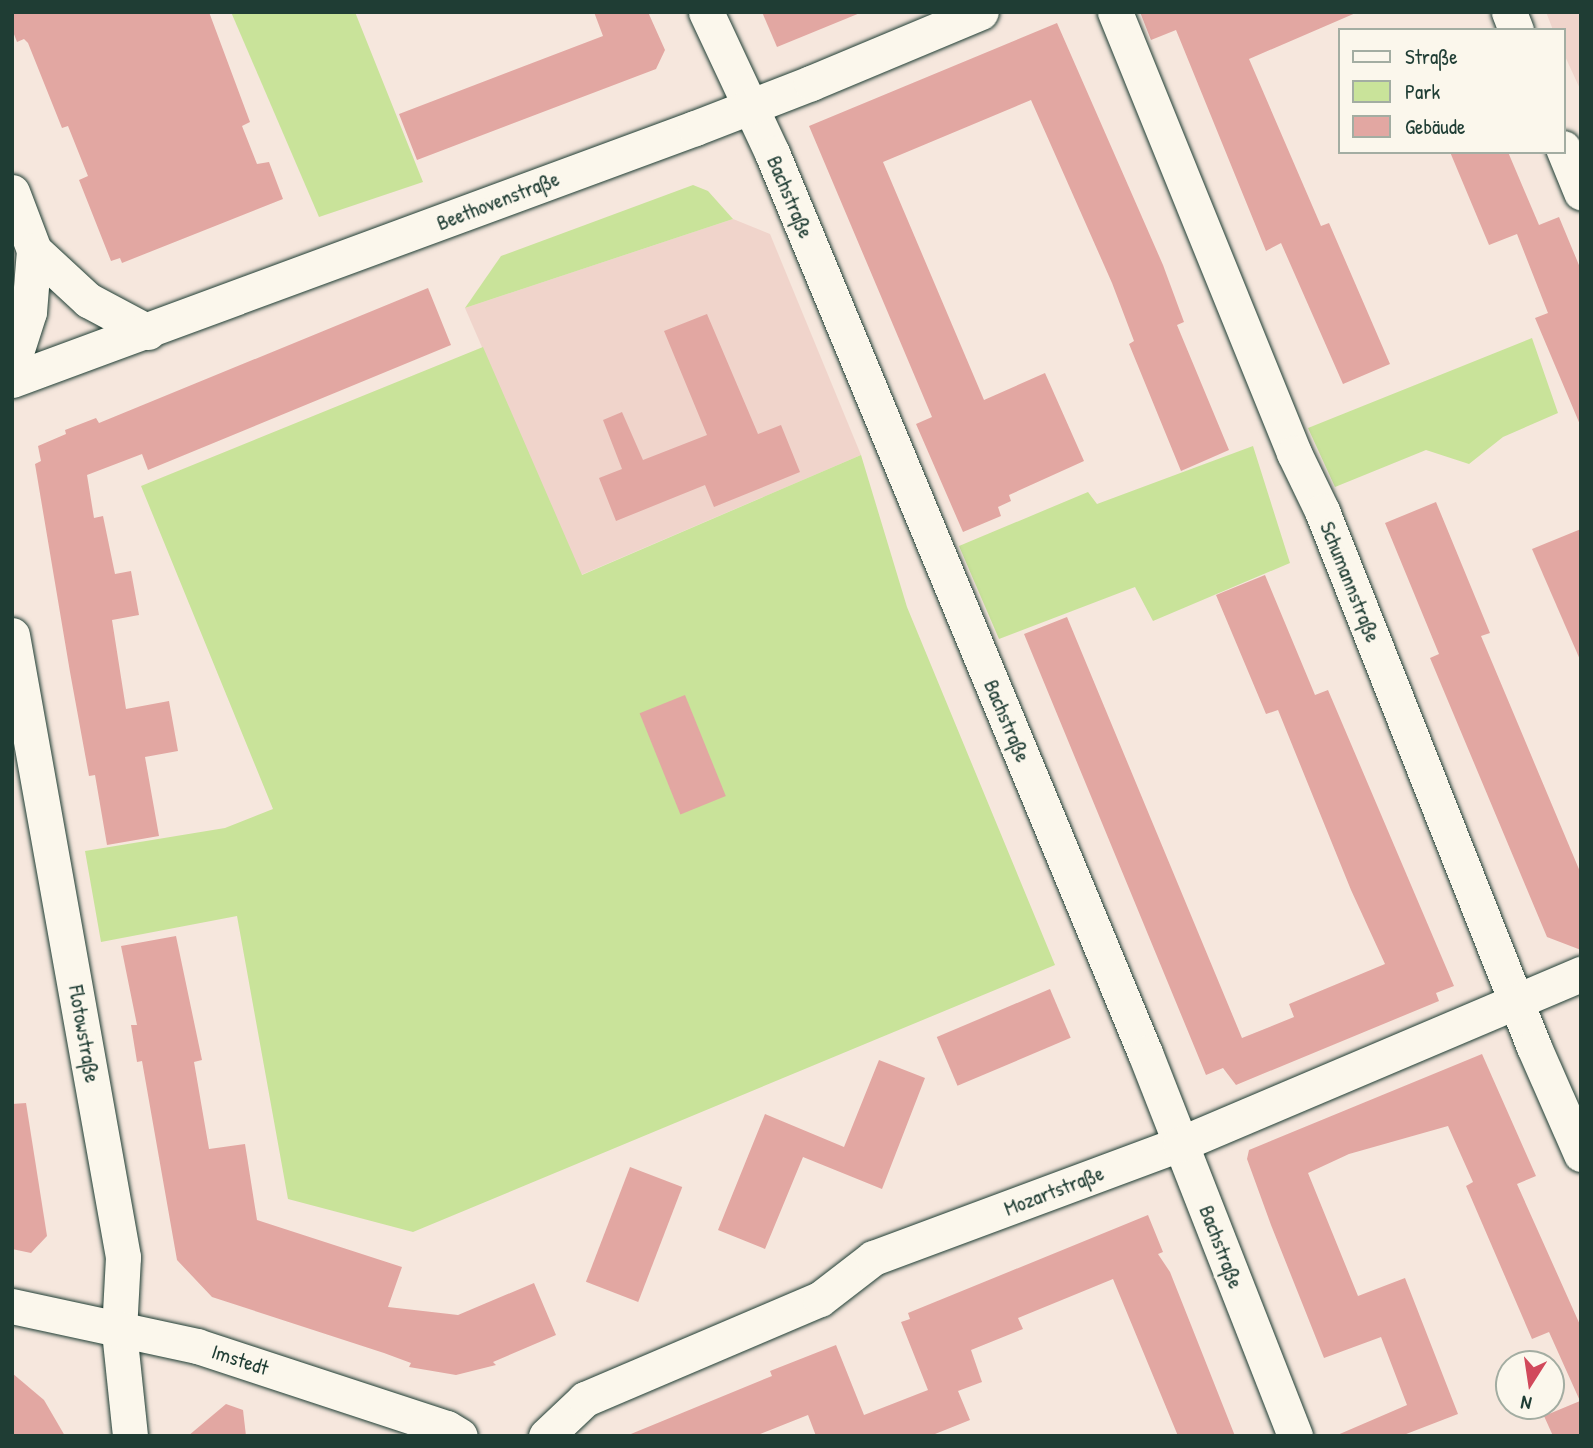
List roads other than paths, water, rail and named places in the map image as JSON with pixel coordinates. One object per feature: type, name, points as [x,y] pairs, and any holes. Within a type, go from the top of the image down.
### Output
[{"type":"street","name":"Bachstraße","points":[[706,12],[750,105],[1145,1053],[1296,1436]]},
{"type":"street","name":"Beethovenstraße","points":[[12,380],[750,105],[981,12]]},
{"type":"street","name":"Schumannstraße","points":[[1115,12],[1294,453],[1322,511],[1581,1154]]},
{"type":"street","points":[[1565,153],[1581,192]]},
{"type":"street","points":[[12,192],[34,250],[29,313],[12,365]]},
{"type":"street","points":[[34,250],[88,300],[148,331]]},
{"type":"street","name":"Flotowstraße","points":[[12,635],[123,1257],[120,1331],[130,1436]]},
{"type":"street","name":"Mozartstraße","points":[[546,1436],[584,1399],[820,1299],[873,1258],[1180,1144],[1581,974]]},
{"type":"street","name":"Imstedt","points":[[12,1306],[197,1346],[447,1428],[460,1436]]}]
